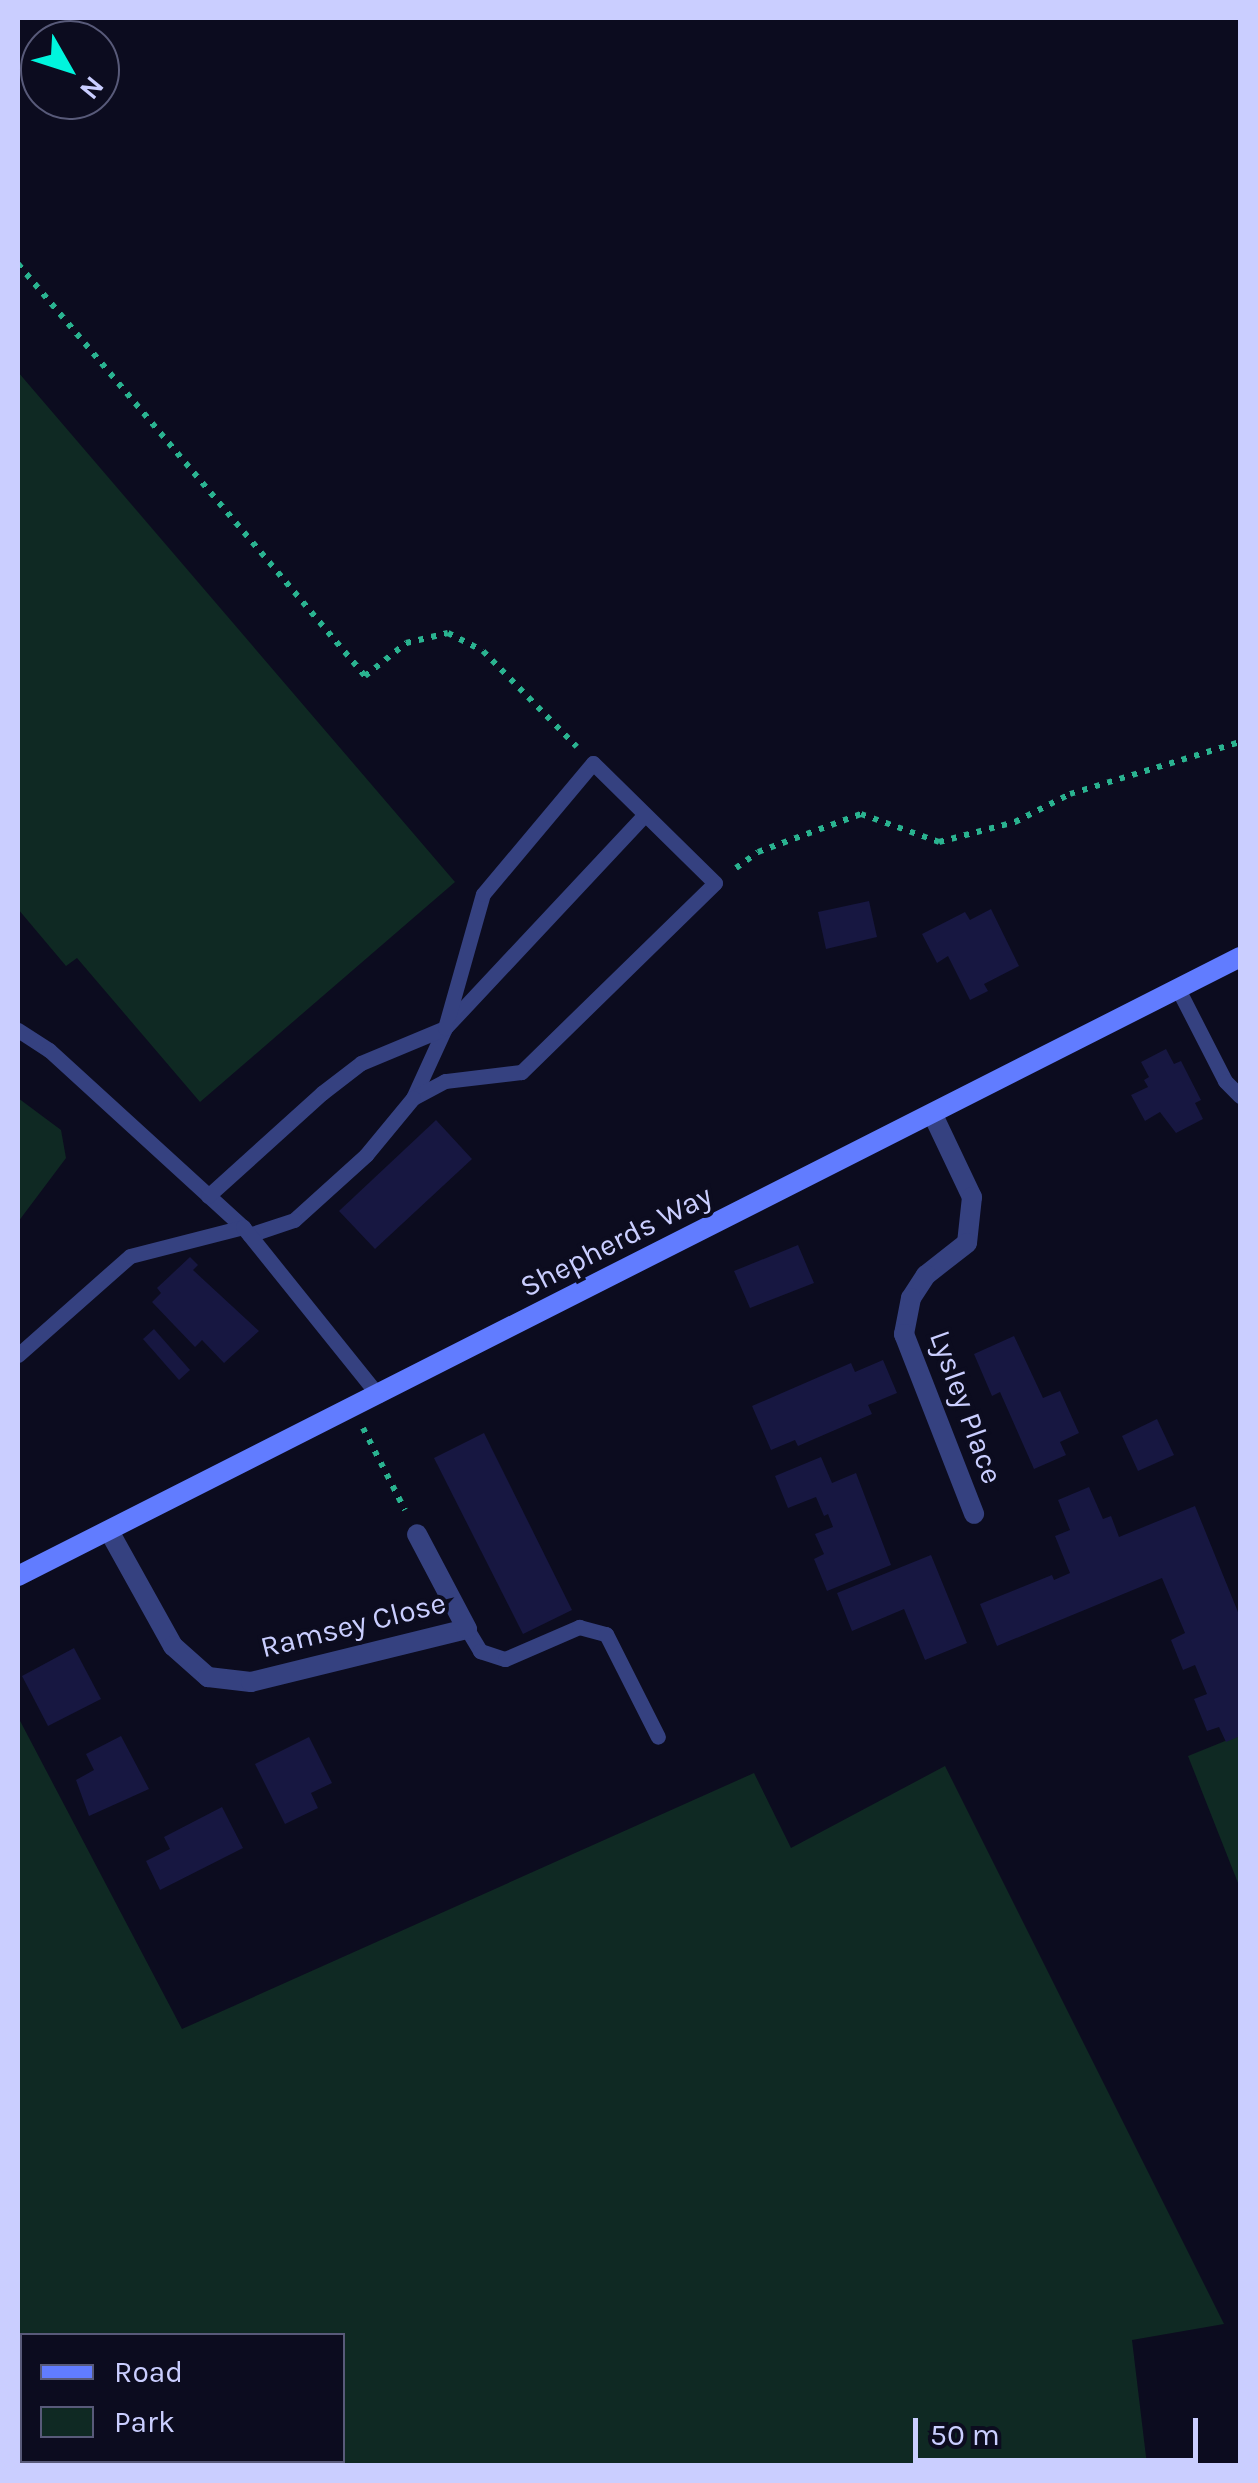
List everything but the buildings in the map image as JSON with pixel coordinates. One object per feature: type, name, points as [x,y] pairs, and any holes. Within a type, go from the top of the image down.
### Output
[{"type":"street","name":"Shepherds Way","points":[[18,1576],[1240,957]]},
{"type":"street","name":"Lysley Place","points":[[933,1115],[972,1197],[967,1243],[926,1274],[911,1298],[904,1334],[974,1514]]},
{"type":"street","name":"Ramsey Close","points":[[109,1531],[173,1646],[208,1677],[251,1682],[467,1630],[418,1534]]},
{"type":"lane","points":[[18,1354],[130,1256],[294,1220],[366,1155],[413,1098],[445,1028],[482,894],[593,763],[715,883],[522,1072],[445,1081],[413,1098]]},
{"type":"lane","points":[[208,1196],[322,1092],[361,1063],[445,1028],[644,815]]},
{"type":"lane","points":[[1178,989],[1225,1080],[1240,1096]]},
{"type":"lane","points":[[18,1030],[49,1050],[246,1231],[378,1395]]},
{"type":"lane","points":[[467,1630],[480,1651],[505,1660],[580,1627],[606,1634],[658,1738]]},
{"type":"path","points":[[18,264],[365,676],[406,643],[448,634],[482,651],[593,763]]},
{"type":"path","points":[[715,883],[758,852],[861,814],[939,842],[1014,822],[1070,794],[1240,742]]},
{"type":"path","points":[[353,1408],[418,1534]]},
{"type":"green space","points":[[18,372],[455,882],[200,1102],[77,958],[66,966],[18,909]]},
{"type":"green space","points":[[18,1098],[61,1130],[66,1158],[18,1222]]},
{"type":"green space","points":[[18,1717],[182,2029],[754,1773],[791,1848],[945,1766],[1224,2324],[1132,2340],[1147,2465],[18,2465]]},
{"type":"green space","points":[[1240,1735],[1240,1888],[1188,1756]]}]
